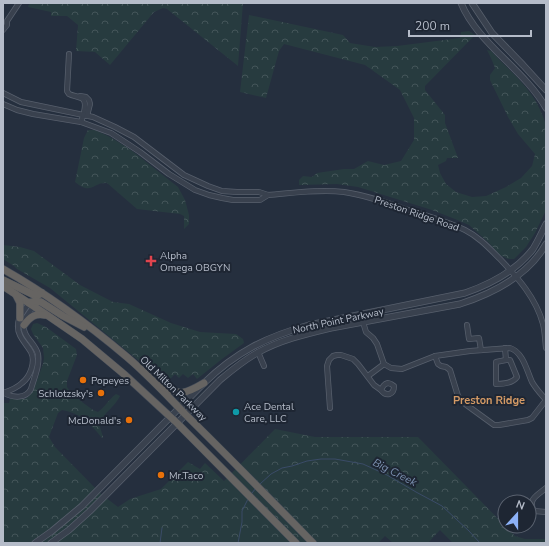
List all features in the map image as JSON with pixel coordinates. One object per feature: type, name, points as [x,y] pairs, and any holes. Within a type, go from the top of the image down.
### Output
[{"type":"highway","name":"Old Milton Parkway","points":[[3,269],[36,298],[94,330],[126,356],[180,408],[313,543]]},
{"type":"highway","points":[[3,280],[36,298]]},
{"type":"highway","name":"Old Milton Parkway","points":[[3,286],[15,294],[36,298],[47,315],[112,364],[171,417],[296,543]]},
{"type":"highway","points":[[15,294],[20,303],[20,318]]},
{"type":"highway","points":[[24,325],[35,314],[47,315]]},
{"type":"highway","points":[[155,384],[172,391],[182,393],[192,390],[204,383]]},
{"type":"street","points":[[3,30],[7,25],[5,22],[19,3]]},
{"type":"street","points":[[461,3],[473,24],[485,39],[532,87],[546,108]]},
{"type":"street","points":[[472,3],[475,10],[492,33],[546,90]]},
{"type":"street","points":[[69,54],[67,90],[72,96],[88,98],[90,104],[81,122]]},
{"type":"street","name":"Preston Ridge Road","points":[[3,94],[21,102],[93,117],[134,137],[184,175],[199,183],[222,191],[259,192],[268,195],[314,191],[356,194],[451,224],[466,231],[490,249],[517,277],[531,297],[543,324],[546,348]]},
{"type":"street","name":"Preston Ridge Road","points":[[3,104],[16,110],[32,114],[81,122],[111,133],[140,152],[169,174],[195,190],[233,200],[260,200],[268,195]]},
{"type":"street","name":"North Point Parkway","points":[[35,543],[82,506],[204,383],[225,364],[244,351],[265,340],[309,324],[465,293],[487,284],[521,262],[541,236],[546,224]]},
{"type":"street","name":"North Point Parkway","points":[[51,543],[69,530],[90,511],[220,380],[234,368],[258,352],[295,337],[331,328],[460,304],[479,297],[494,291],[517,277],[530,265],[546,244]]},
{"type":"street","points":[[3,393],[22,383],[26,378],[32,363],[33,358],[19,333],[18,326],[20,318],[36,298]]},
{"type":"street","points":[[3,393],[16,397],[26,395],[31,389],[38,362],[34,347],[24,331],[24,320],[36,298]]},
{"type":"street","points":[[363,322],[366,332],[377,344],[384,364],[391,368],[402,369],[435,356],[481,350],[505,348],[515,349],[528,371],[532,382],[546,400],[532,418],[528,420],[494,425],[461,401],[450,370],[438,364],[435,356]]},
{"type":"street","points":[[467,325],[469,339],[479,338],[481,350]]},
{"type":"street","points":[[505,348],[506,360]]},
{"type":"street","points":[[258,352],[264,366]]},
{"type":"street","points":[[330,408],[327,366],[329,360],[333,356],[341,355],[353,359],[374,385],[381,390]]},
{"type":"street","points":[[506,360],[510,360],[517,377],[514,381],[496,384],[496,362],[506,360]]},
{"type":"street","points":[[368,376],[384,364]]},
{"type":"street","points":[[546,488],[532,500],[531,503],[534,511],[546,512]]},
{"type":"green space","points":[[30,3],[243,3],[238,66],[167,9],[163,8],[154,12],[110,65],[95,52],[76,51],[78,25],[67,16],[51,16],[51,12],[28,7]]},
{"type":"green space","points":[[249,15],[343,35],[350,43],[375,47],[397,46],[460,38],[461,32],[469,31],[475,35],[425,86],[425,90],[445,115],[445,123],[458,158],[447,158],[446,161],[438,165],[440,173],[446,184],[456,192],[472,197],[486,196],[506,187],[521,178],[532,166],[535,154],[518,134],[490,80],[490,75],[495,68],[487,50],[491,51],[531,94],[540,109],[546,125],[546,210],[535,233],[526,247],[514,259],[508,259],[500,255],[469,225],[432,210],[358,187],[337,184],[299,185],[299,180],[303,176],[312,177],[317,173],[354,169],[368,161],[384,165],[401,161],[414,140],[414,118],[400,90],[365,65],[284,44],[279,51],[266,98],[240,92]]},
{"type":"green space","points":[[88,130],[95,130],[131,150],[178,187],[185,200],[189,215],[189,224],[184,229],[184,216],[180,214],[137,209],[107,183],[85,188],[75,182],[84,138]]},
{"type":"green space","points":[[3,245],[20,247],[34,251],[80,285],[113,302],[129,304],[171,323],[200,332],[236,334],[243,339],[244,343],[197,379],[193,374],[188,378],[183,374],[179,378],[175,374],[170,379],[154,364],[149,369],[50,288],[3,259]]},
{"type":"green space","points":[[37,323],[46,327],[76,349],[77,355],[67,381],[67,387],[71,393],[93,410],[98,412],[116,394],[120,396],[99,424],[102,438],[94,428],[80,416],[69,411],[62,410],[58,413],[49,437],[55,447],[101,494],[118,507],[130,499],[161,489],[188,462],[200,469],[205,463],[224,481],[275,429],[315,437],[418,437],[497,518],[497,534],[513,534],[525,539],[546,539],[546,543],[453,543],[440,530],[428,543],[393,543],[385,536],[378,543],[3,543],[3,403],[9,403],[10,399],[25,399],[33,391],[44,358],[43,348],[31,329],[33,324]]},
{"type":"waterway","name":"Big Creek","points":[[260,484],[271,474],[282,468],[307,461],[335,459],[363,464],[387,475],[442,506],[480,543]]},
{"type":"waterway","name":"Big Creek","points":[[252,493],[256,488]]},
{"type":"waterway","name":"Big Creek","points":[[238,543],[242,522],[242,511],[248,499]]},
{"type":"waterway","points":[[160,543],[162,528]]},
{"type":"place","name":"Alpha Omega OBGYN","points":[[151,261]]},
{"type":"place","name":"Popeyes","points":[[83,380]]},
{"type":"place","name":"Schlotzsky's","points":[[101,393]]},
{"type":"place","name":"Ace Dental Care, LLC","points":[[236,412]]},
{"type":"place","name":"McDonald's","points":[[129,420]]},
{"type":"place","name":"Mr.Taco","points":[[161,475]]},
{"type":"district","name":"Preston Ridge","points":[[489,400]]}]
